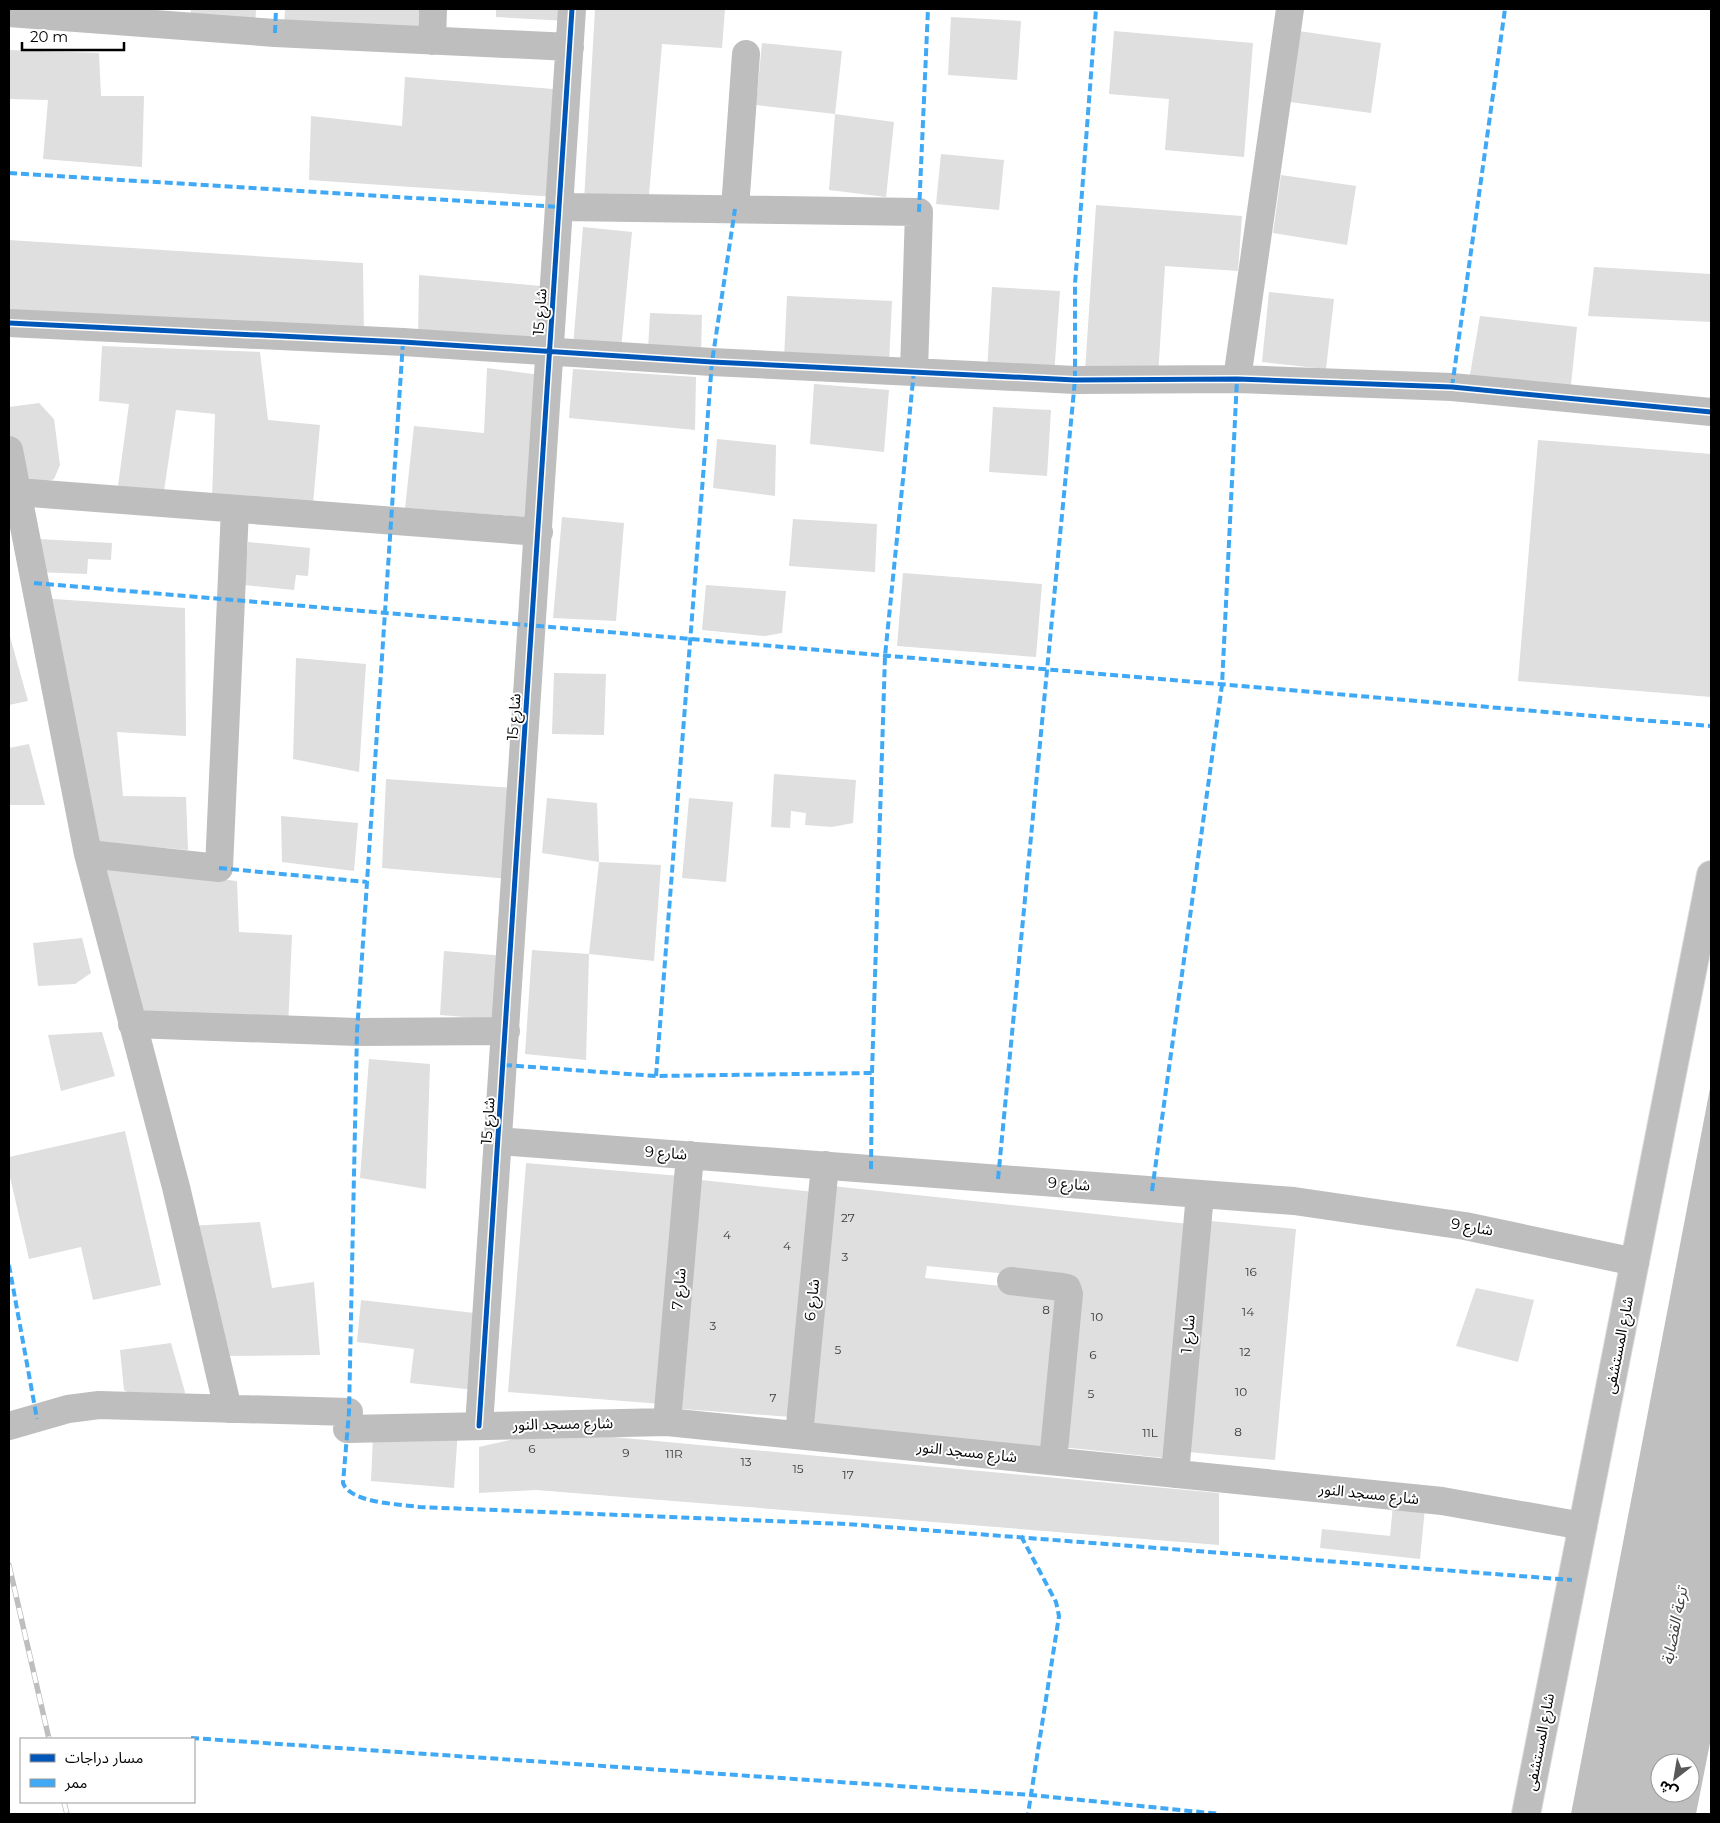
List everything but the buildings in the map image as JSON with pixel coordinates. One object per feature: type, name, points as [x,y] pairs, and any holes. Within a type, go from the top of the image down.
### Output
[{"type":"street","points":[[432,41],[433,9]]},
{"type":"street","name":"شارع 15","points":[[479,1426],[572,9]]},
{"type":"street","points":[[1237,379],[1290,9]]},
{"type":"street","points":[[9,13],[129,16],[275,34],[570,46]]},
{"type":"street","points":[[735,209],[746,54]]},
{"type":"street","points":[[560,207],[919,212],[914,371]]},
{"type":"street","points":[[9,323],[403,342],[712,362],[1075,380],[1237,379],[1452,387],[1711,412]]},
{"type":"street","points":[[9,450],[88,854],[176,1187],[228,1409]]},
{"type":"street","points":[[17,492],[538,532]]},
{"type":"street","points":[[88,854],[219,868],[235,509]]},
{"type":"street","name":"شارع المستشفى","points":[[1526,1814],[1711,875]]},
{"type":"street","points":[[132,1024],[357,1032],[506,1031]]},
{"type":"street","name":"شارع 9","points":[[499,1141],[1294,1202],[1380,1212],[1503,1233],[1635,1262]]},
{"type":"street","name":"شارع 7","points":[[667,1422],[690,1155]]},
{"type":"street","name":"شارع 6","points":[[799,1435],[825,1165]]},
{"type":"street","name":"شارع 1","points":[[1175,1474],[1200,1194]]},
{"type":"street","points":[[1011,1281],[1067,1288],[1069,1294],[1053,1461]]},
{"type":"street","name":"شارع مسجد النور","points":[[9,1426],[84,1406],[228,1409],[348,1421],[479,1426],[667,1422],[1442,1502],[1582,1526]]},
{"type":"water","name":"ترعة القضابة","points":[[1711,1083],[1711,1738],[1700,1794],[1700,1753],[1650,1753],[1650,1803],[1698,1803],[1696,1814],[1571,1814]]},
{"type":"railway","points":[[9,1565],[49,1738]]},
{"type":"railway","points":[[64,1803],[67,1814]]},
{"type":"marked path","points":[[275,33],[276,9]]},
{"type":"marked path","points":[[919,212],[928,9]]},
{"type":"marked path","points":[[998,1179],[1075,380],[1075,284],[1096,9]]},
{"type":"marked path","points":[[1452,387],[1505,9]]},
{"type":"marked path","points":[[9,173],[560,207]]},
{"type":"marked path","points":[[656,1076],[712,362],[735,209]]},
{"type":"marked path","points":[[403,342],[357,1032],[349,1412],[343,1483],[347,1490],[365,1499],[419,1507],[847,1524],[1572,1580]]},
{"type":"marked path","points":[[871,1169],[872,1073],[885,656],[914,371]]},
{"type":"marked path","points":[[1152,1191],[1222,685],[1237,379]]},
{"type":"marked path","points":[[34,583],[1711,726]]},
{"type":"marked path","points":[[219,868],[367,882]]},
{"type":"marked path","points":[[504,1065],[656,1076],[872,1073]]},
{"type":"marked path","points":[[9,1265],[37,1419]]},
{"type":"marked path","points":[[1021,1536],[1056,1602],[1059,1616],[1028,1814]]},
{"type":"marked path","points":[[195,1738],[1031,1795],[1220,1814]]},
{"type":"cycle path","points":[[479,1426],[572,9]]},
{"type":"cycle path","points":[[9,323],[403,342],[712,362],[1075,380],[1237,379],[1452,387],[1711,412]]}]
